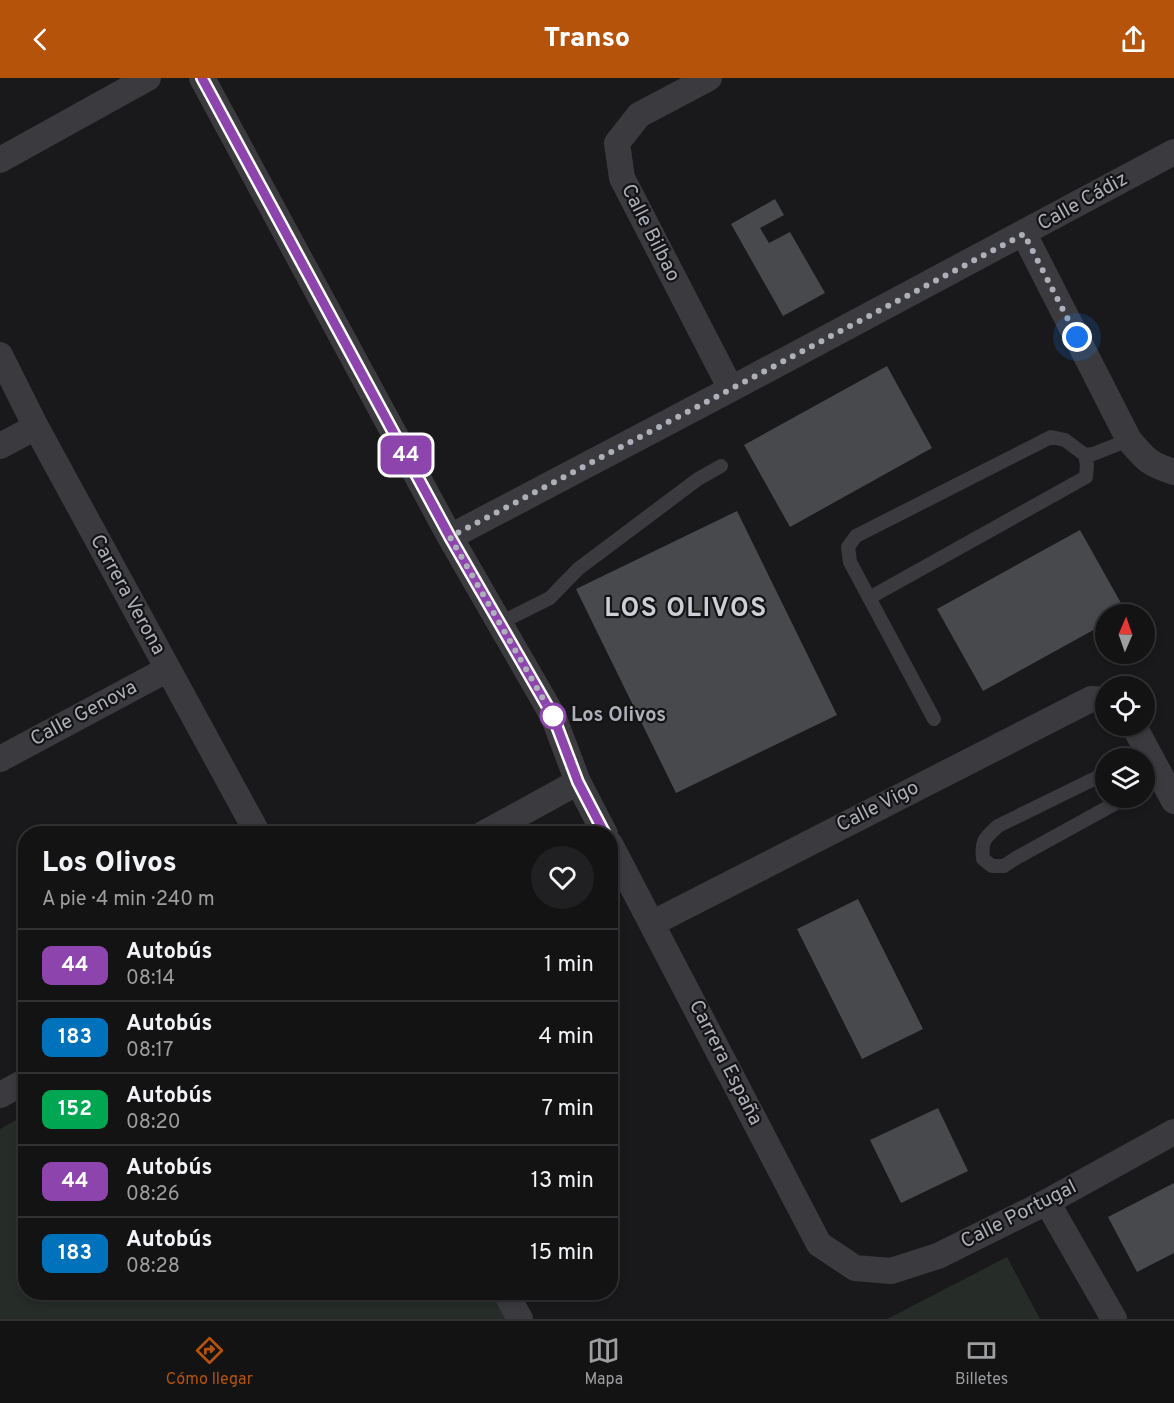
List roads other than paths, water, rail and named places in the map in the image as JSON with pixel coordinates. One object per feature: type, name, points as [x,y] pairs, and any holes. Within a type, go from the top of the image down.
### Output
[{"type":"street","points":[[0,160],[148,78]]},
{"type":"street","points":[[202,78],[450,537],[553,716],[578,782],[601,826]]},
{"type":"street","name":"Calle Bilbao","points":[[709,78],[639,115],[617,143],[622,178],[731,389]]},
{"type":"street","name":"Calle Cádiz","points":[[450,537],[1024,234],[1174,152]]},
{"type":"street","points":[[1024,234],[1129,440],[1143,457],[1155,466],[1174,472]]},
{"type":"street","name":"Carrera Verona","points":[[0,355],[36,427],[254,826]]},
{"type":"street","points":[[0,446],[36,427]]},
{"type":"street","name":"Calle Genova","points":[[0,759],[168,669]]},
{"type":"street","name":"Calle Vigo","points":[[653,923],[1091,699],[1095,699]]},
{"type":"street","points":[[1155,777],[1165,792]]},
{"type":"street","points":[[498,826],[578,782]]},
{"type":"street","name":"Carrera España","points":[[618,859],[819,1244],[855,1268]]},
{"type":"street","points":[[0,1095],[18,1085]]},
{"type":"street","name":"Calle Portugal","points":[[855,1268],[891,1271],[938,1256],[1047,1202],[1174,1132]]},
{"type":"street","points":[[1047,1202],[1114,1319]]},
{"type":"street","points":[[510,1300],[520,1319]]},
{"type":"lane","points":[[869,598],[1086,477],[1085,455],[1065,440],[1051,437],[856,536],[848,547],[850,562],[869,598],[934,719]]},
{"type":"lane","points":[[1085,455],[1129,440]]},
{"type":"lane","points":[[500,623],[550,598],[578,569],[698,478],[721,466]]},
{"type":"lane","points":[[1095,778],[998,826],[985,838],[982,846],[983,859],[992,866],[1004,866],[1107,808]]},
{"type":"place","name":"Los Olivos","points":[[553,716]]},
{"type":"district","name":"LOS OLIVOS","points":[[686,609]]}]
